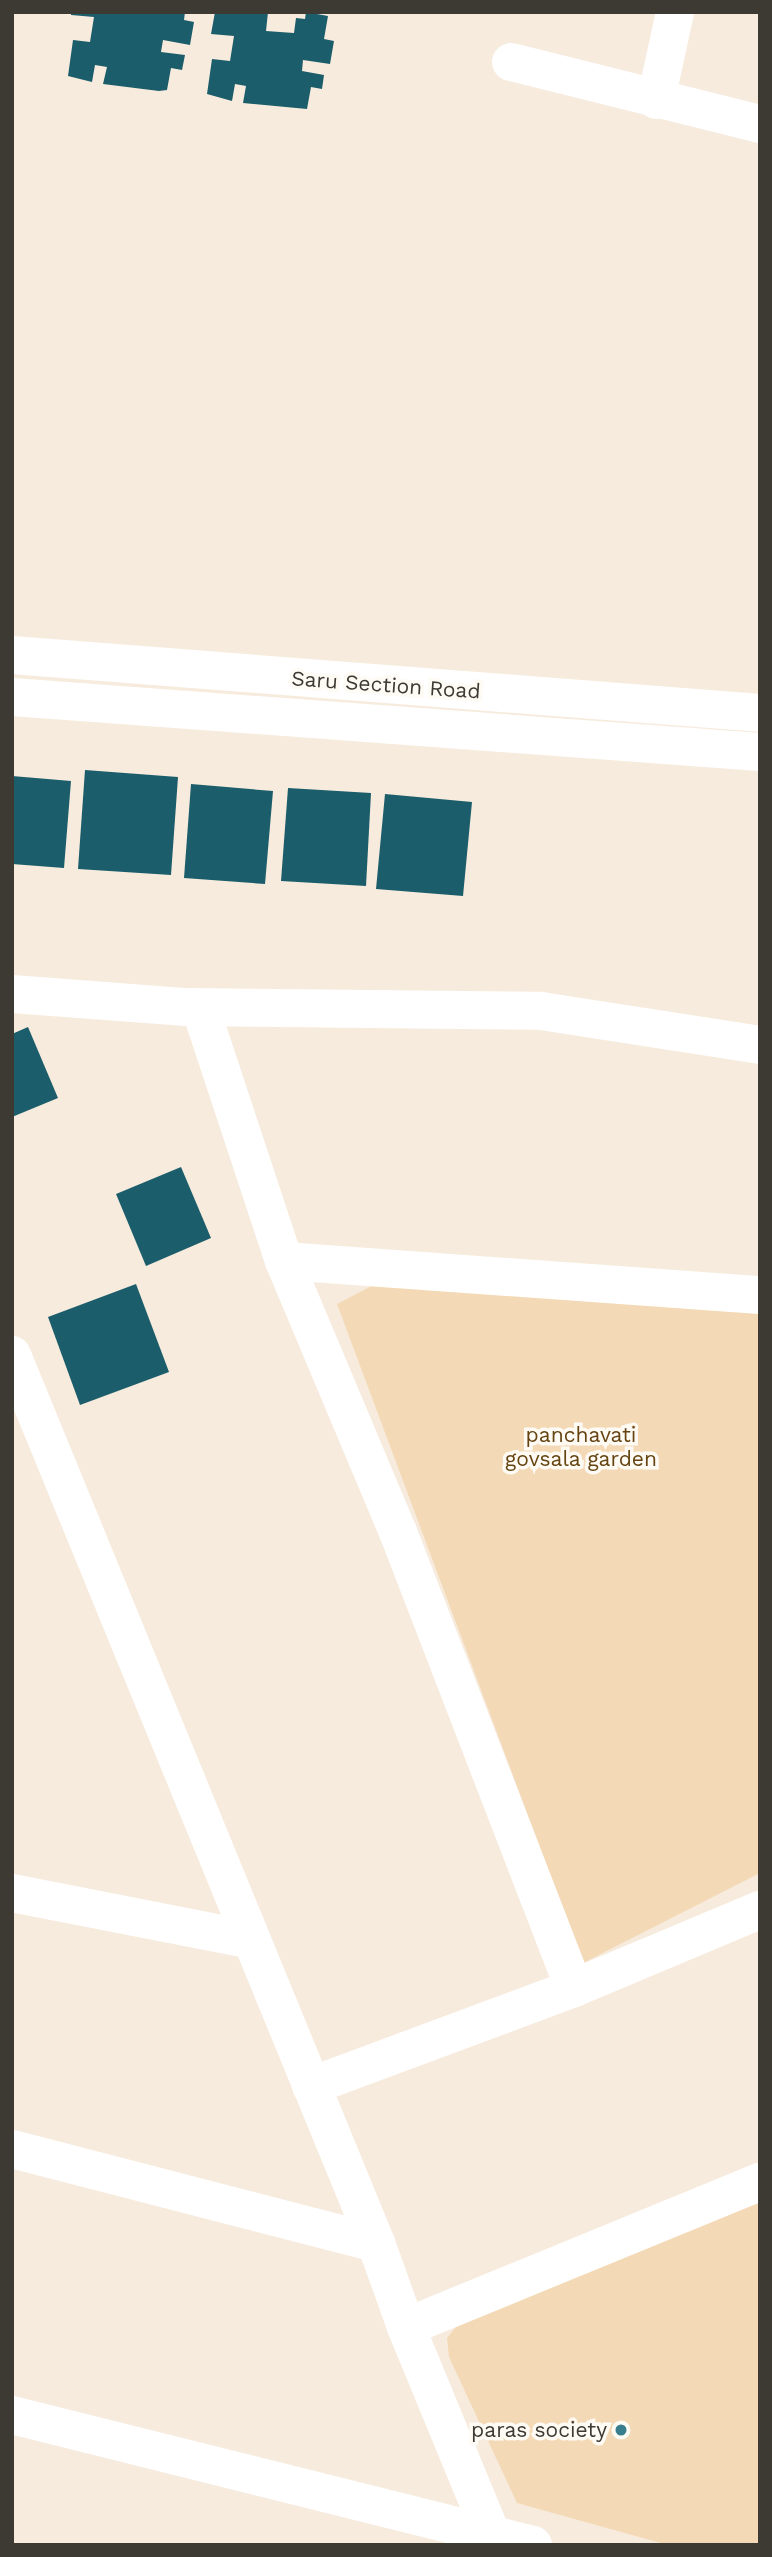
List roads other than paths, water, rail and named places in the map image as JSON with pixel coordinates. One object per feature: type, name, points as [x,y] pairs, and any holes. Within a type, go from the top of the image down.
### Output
[{"type":"street","points":[[656,100],[675,12]]},
{"type":"street","points":[[511,62],[760,124]]},
{"type":"street","name":"Saru Section Road","points":[[12,655],[760,713]]},
{"type":"street","name":"Saru Section Road","points":[[12,697],[760,752]]},
{"type":"street","points":[[12,994],[200,1007],[541,1010],[760,1045]]},
{"type":"street","points":[[200,1007],[284,1261],[398,1532],[574,1988]]},
{"type":"street","points":[[284,1261],[760,1295]]},
{"type":"street","points":[[12,1355],[376,2243],[406,2327],[494,2539]]},
{"type":"street","points":[[12,1893],[251,1940]]},
{"type":"street","points":[[311,2087],[574,1988],[760,1910]]},
{"type":"street","points":[[12,2149],[376,2243]]},
{"type":"street","points":[[406,2327],[760,2182]]},
{"type":"street","points":[[12,2416],[494,2539],[533,2545]]},
{"type":"place","name":"paras society","points":[[621,2430]]},
{"type":"park label","name":"panchavati govsala garden","points":[[581,1447]]}]
